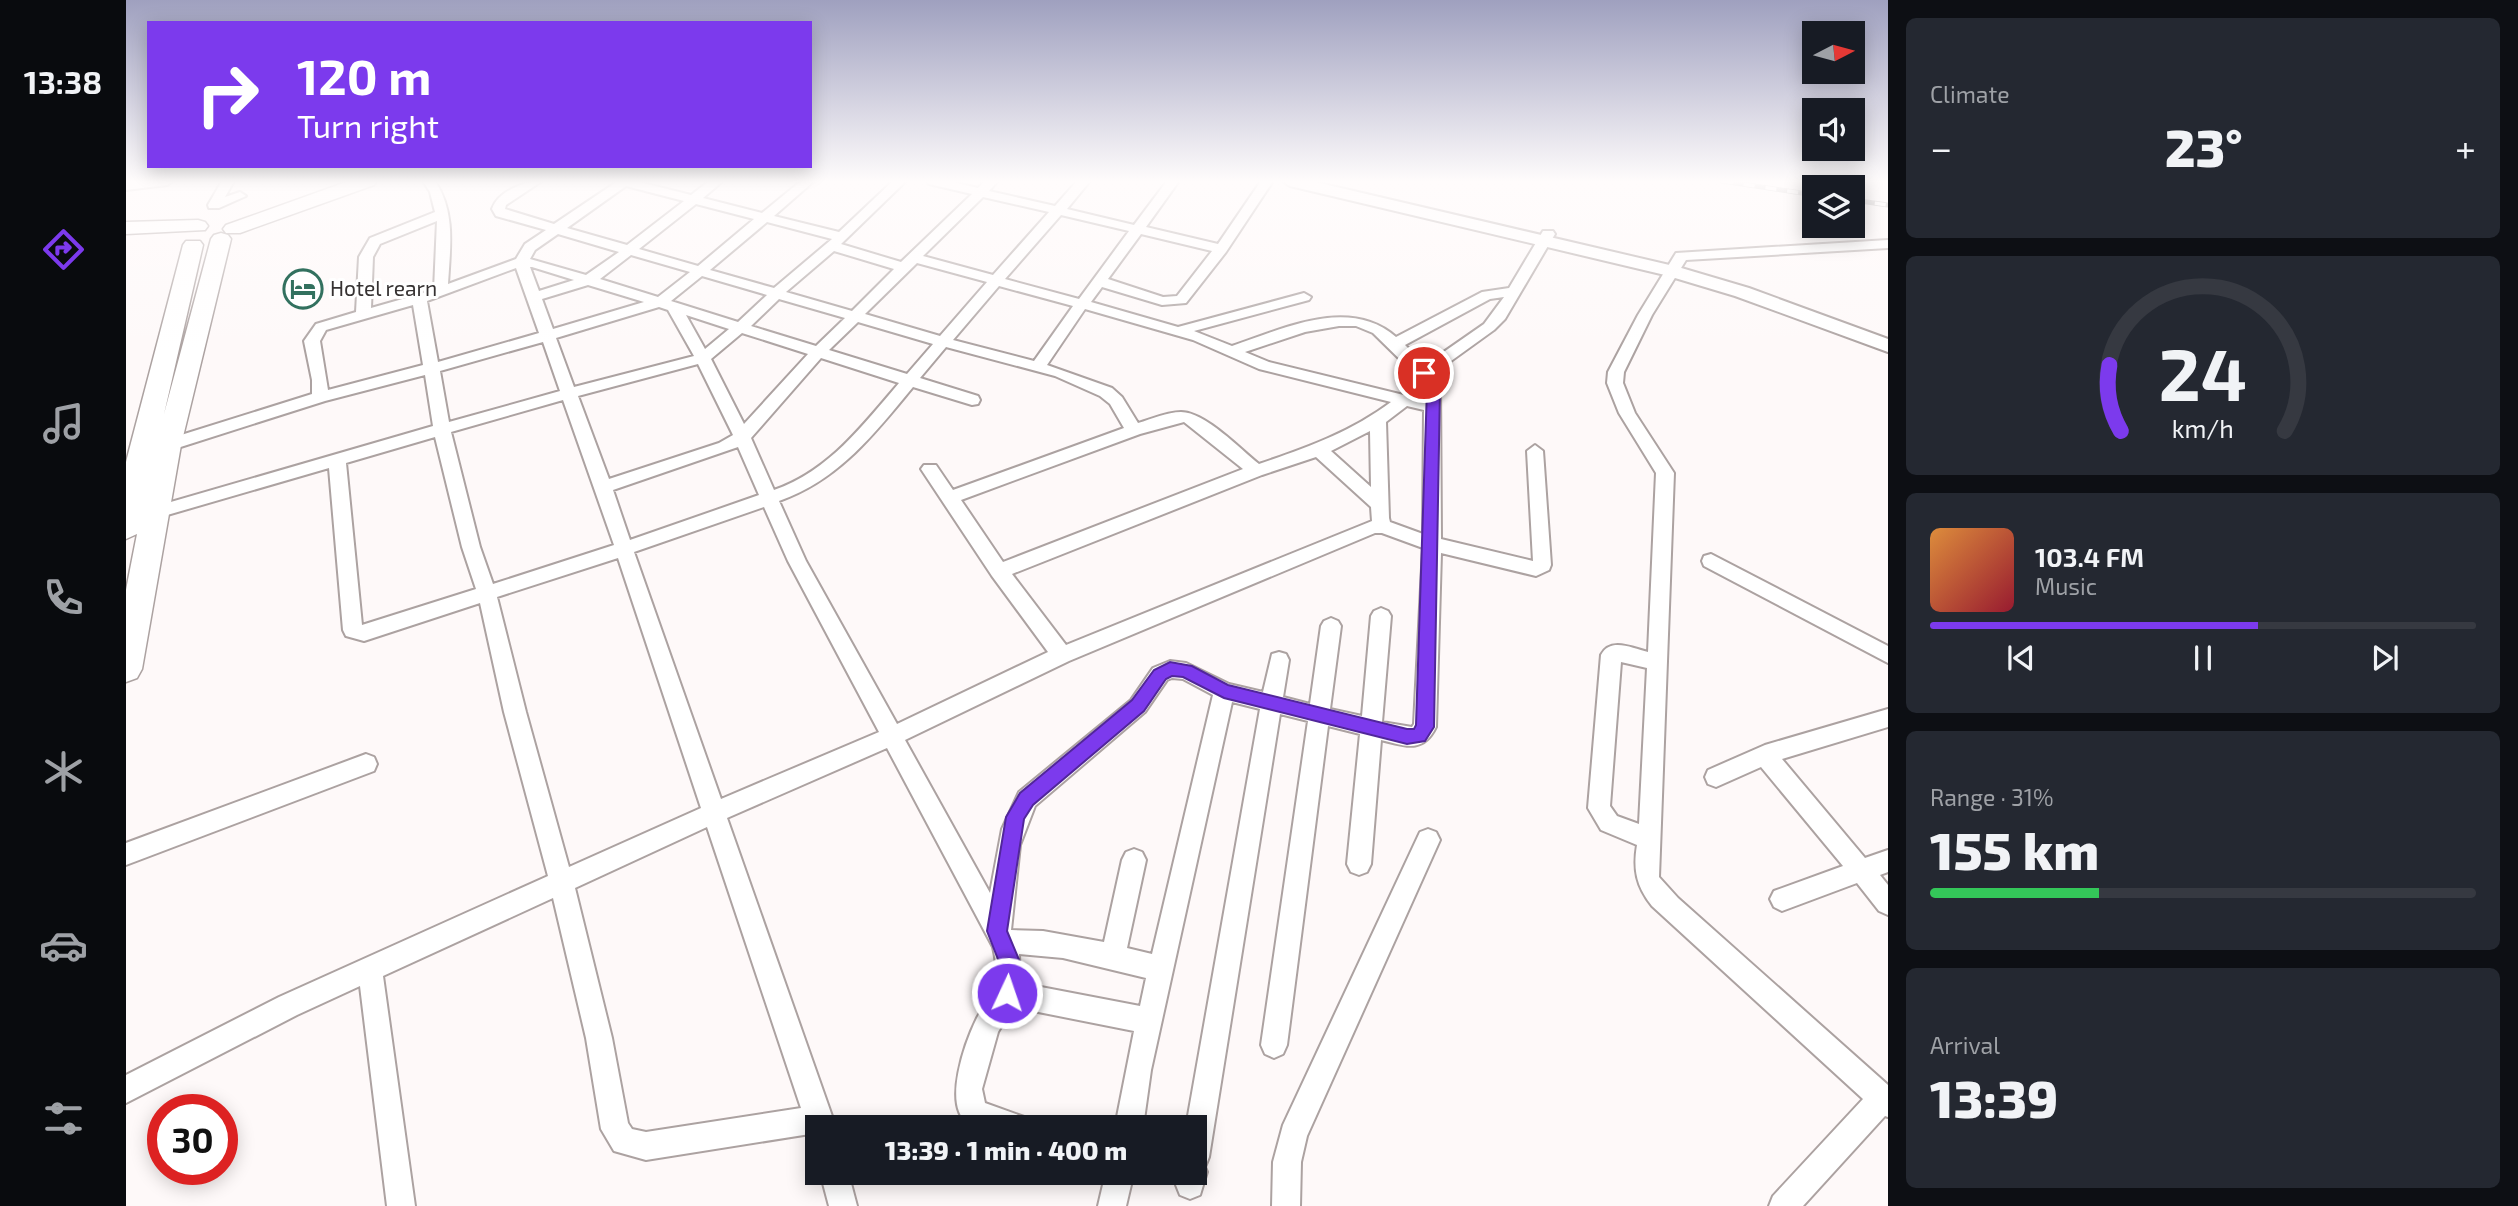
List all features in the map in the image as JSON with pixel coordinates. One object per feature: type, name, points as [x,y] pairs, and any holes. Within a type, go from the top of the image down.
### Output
[{"type":"main road","points":[[127,523],[191,237]]},
{"type":"main road","points":[[126,669],[168,445],[225,237]]},
{"type":"street","points":[[363,314],[368,248],[384,237]]},
{"type":"street","points":[[439,237],[430,295],[432,368],[442,430],[561,883],[598,1038],[615,1129],[624,1141],[646,1146],[805,1125]]},
{"type":"street","points":[[545,237],[530,247],[521,262],[603,487],[817,1115]]},
{"type":"street","points":[[586,237],[775,294],[1060,373],[1106,392],[1134,430]]},
{"type":"street","points":[[533,297],[586,282],[646,237]]},
{"type":"street","points":[[168,445],[320,397],[666,305],[699,272],[742,237]]},
{"type":"street","points":[[821,237],[910,263],[1082,304],[1178,331],[1264,366],[1431,407]]},
{"type":"street","points":[[127,523],[570,393],[624,381],[703,358],[802,268],[841,237]]},
{"type":"street","points":[[603,487],[725,447],[742,436],[820,352],[936,237]]},
{"type":"street","points":[[337,460],[353,630],[364,633],[624,549],[796,489],[819,477],[862,439],[1034,237]]},
{"type":"street","points":[[1037,368],[1130,237]]},
{"type":"street","points":[[1166,237],[1221,250]]},
{"type":"street","points":[[1099,281],[1162,301],[1176,302],[1186,295],[1229,237]]},
{"type":"street","points":[[1424,373],[1489,327],[1515,292],[1545,237]]},
{"type":"street","points":[[1546,237],[1731,279],[1888,336]]},
{"type":"street","points":[[1783,1206],[1885,1101],[1655,893],[1646,881],[1644,870],[1650,839],[1665,473],[1627,413],[1615,383],[1616,372],[1681,256],[1888,244]]},
{"type":"street","points":[[320,397],[320,380],[312,341],[316,333],[329,323],[430,295],[521,262],[533,263],[586,282],[911,379],[972,400]]},
{"type":"street","points":[[1673,267],[1888,346]]},
{"type":"street","points":[[1393,345],[1487,295],[1515,292]]},
{"type":"street","points":[[1178,331],[1304,297]]},
{"type":"street","points":[[666,305],[703,358],[742,436],[797,561],[1001,937],[1009,962],[1007,993],[987,1026],[968,1089],[969,1103],[976,1113],[981,1115]]},
{"type":"street","points":[[1001,937],[1010,838],[1015,817],[1027,799],[1138,705],[1160,674],[1170,669],[1186,671],[1224,691],[1407,737],[1419,736],[1425,727],[1432,544],[1431,407],[1434,388],[1424,373],[1380,330],[1370,325],[1341,323],[1302,328],[1230,352]]},
{"type":"street","points":[[999,571],[1256,471],[1319,450],[1378,420],[1404,401]]},
{"type":"street","points":[[949,498],[1134,430],[1184,417],[1194,420],[1256,471]]},
{"type":"street","points":[[1378,420],[1382,526]]},
{"type":"street","points":[[1319,450],[1380,505]]},
{"type":"street","points":[[126,1088],[288,1006],[714,813],[891,737],[1062,655],[1373,527],[1382,526],[1432,544],[1528,569],[1542,565],[1535,452]]},
{"type":"street","points":[[930,469],[999,571],[1062,655]]},
{"type":"street","points":[[1711,561],[1888,655]]},
{"type":"street","points":[[1359,864],[1381,616]]},
{"type":"street","points":[[1274,1045],[1331,626]]},
{"type":"street","points":[[1650,839],[1604,820],[1599,808],[1611,655],[1614,652],[1621,653],[1657,662]]},
{"type":"street","points":[[1202,1115],[1279,660]]},
{"type":"street","points":[[1131,1115],[1149,1021],[1224,691]]},
{"type":"street","points":[[1716,777],[1765,755],[1888,718]]},
{"type":"street","points":[[1765,755],[1888,902]]},
{"type":"street","points":[[126,854],[366,764]]},
{"type":"street","points":[[1286,1206],[1287,1162],[1293,1135],[1428,839]]},
{"type":"street","points":[[1113,958],[1134,860]]},
{"type":"street","points":[[1782,899],[1888,861]]},
{"type":"street","points":[[1001,937],[1037,942],[1161,969]]},
{"type":"street","points":[[370,969],[401,1206]]},
{"type":"street","points":[[1007,993],[1149,1021]]},
{"type":"street","points":[[837,1185],[843,1206]]},
{"type":"street","points":[[1112,1206],[1117,1185]]},
{"type":"place","name":"Hotel rearn","points":[[303,289]]},
{"type":"route","points":[[1007,993],[1009,962],[1004,943],[997,931],[1015,817],[1027,799],[1138,705],[1160,674],[1170,669],[1186,671],[1224,691],[1407,737],[1419,736],[1425,727],[1427,710],[1432,544],[1430,466],[1434,388],[1424,373]]}]
